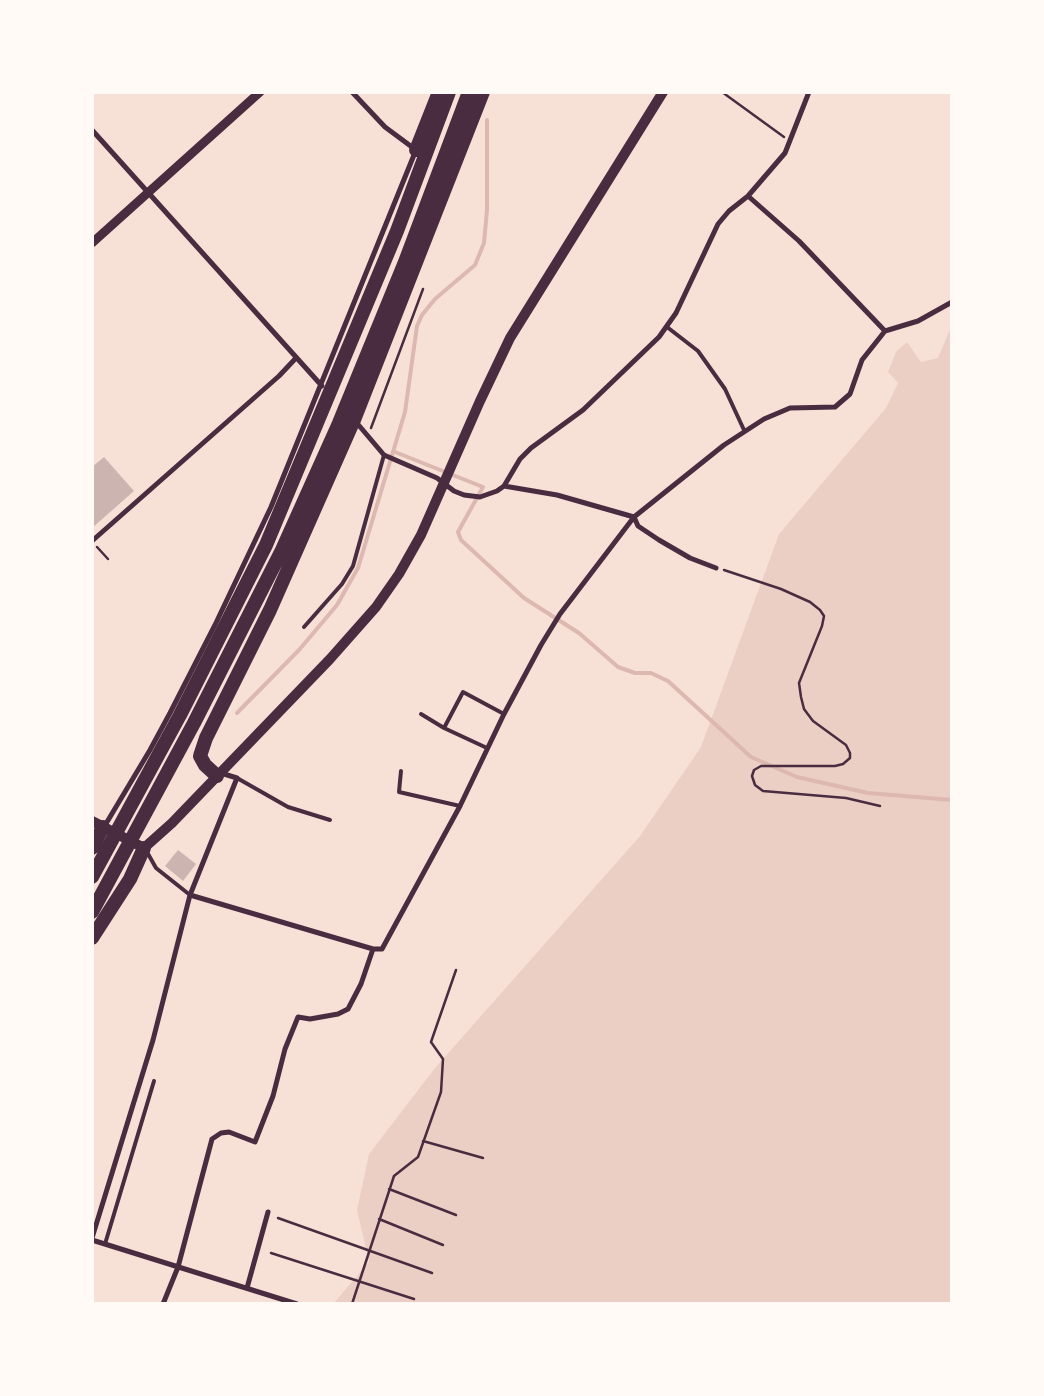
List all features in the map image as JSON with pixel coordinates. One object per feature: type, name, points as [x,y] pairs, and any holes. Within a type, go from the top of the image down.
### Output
[{"type":"highway","points":[[416,150],[439,92]]},
{"type":"highway","points":[[92,877],[180,715],[266,545],[397,231],[449,92]]},
{"type":"highway","points":[[92,912],[189,732],[281,552],[339,423],[405,262],[469,92]]},
{"type":"highway","points":[[217,776],[205,765],[200,756],[206,738],[270,610],[351,417],[483,92]]},
{"type":"highway","points":[[92,848],[98,824]]},
{"type":"highway","points":[[92,938],[130,879],[144,848]]},
{"type":"main road","points":[[98,824],[144,848],[172,824],[364,623],[381,602],[400,574],[421,535],[510,338],[663,92]]},
{"type":"street","points":[[92,243],[260,92]]},
{"type":"street","points":[[98,824],[150,750],[215,625],[272,507],[416,150],[385,128],[352,92]]},
{"type":"street","points":[[351,417],[386,456],[437,478],[464,495],[489,496],[504,486],[520,459],[531,448],[583,410],[667,327],[718,224],[729,211],[748,196],[785,153],[791,142],[809,92]]},
{"type":"street","points":[[92,130],[322,386]]},
{"type":"street","points":[[748,196],[799,240],[885,331]]},
{"type":"street","points":[[190,895],[373,949],[382,949],[429,859],[460,806],[504,714],[560,614],[626,530],[634,517],[744,430],[790,408],[835,407],[850,394],[862,360],[885,331],[918,321],[952,302]]},
{"type":"street","points":[[94,543],[279,376],[296,358]]},
{"type":"street","points":[[504,486],[574,499],[634,517],[638,526],[659,540],[690,558],[716,568]]},
{"type":"street","points":[[217,776],[224,774],[237,778],[190,895],[152,1040],[92,1239],[297,1304]]},
{"type":"street","points":[[163,1304],[178,1267],[212,1140],[221,1133],[229,1132],[255,1142],[266,1115],[285,1049],[298,1017],[310,1018],[338,1014],[348,1009],[361,984],[373,949]]},
{"type":"street","points":[[247,1288],[268,1212]]},
{"type":"lane","points":[[667,327],[698,351],[725,389],[744,430]]},
{"type":"lane","points":[[304,627],[342,584],[353,566],[386,456]]},
{"type":"lane","points":[[444,728],[463,692],[504,714]]},
{"type":"lane","points":[[421,714],[444,728],[487,748]]},
{"type":"lane","points":[[401,771],[399,792],[460,806]]},
{"type":"lane","points":[[237,778],[288,807],[330,820]]},
{"type":"lane","points":[[144,848],[156,868],[190,895]]},
{"type":"lane","points":[[105,1244],[154,1081]]},
{"type":"path","points":[[722,92],[791,142]]},
{"type":"path","points":[[368,436],[423,289]]},
{"type":"path","points":[[94,543],[108,558]]},
{"type":"path","points":[[716,568],[780,589],[810,602],[820,610],[824,616],[822,626],[799,683],[801,697],[804,709],[813,721],[846,745],[850,753],[850,758],[843,764],[835,766],[762,766],[754,770],[752,776],[755,785],[762,791],[846,798],[880,806]]},
{"type":"path","points":[[352,1304],[394,1176],[418,1157],[441,1092],[443,1059],[431,1042],[456,970]]},
{"type":"path","points":[[424,1141],[483,1158]]},
{"type":"path","points":[[389,1189],[456,1216]]},
{"type":"path","points":[[278,1218],[432,1273]]},
{"type":"path","points":[[379,1220],[443,1245]]},
{"type":"path","points":[[271,1253],[414,1299]]},
{"type":"shaded area","points":[[951,327],[951,1303],[333,1304],[369,1262],[357,1210],[369,1154],[435,1068],[640,836],[701,747],[779,534],[886,408],[898,383],[888,372],[896,352],[907,342],[921,362],[938,358]]},
{"type":"building","points":[[104,457],[134,491],[92,528],[92,467]]},
{"type":"building","points":[[178,850],[196,864],[183,881],[165,866]]},
{"type":"waterway","points":[[237,713],[299,650],[337,605],[358,568],[405,412],[417,326],[422,315],[435,299],[475,265],[484,243],[487,210],[487,120]]},
{"type":"waterway","points":[[395,452],[483,487],[458,532],[461,540],[524,598],[579,633],[618,667],[635,673],[651,673],[668,681],[751,757],[797,777],[868,793],[952,800]]}]
